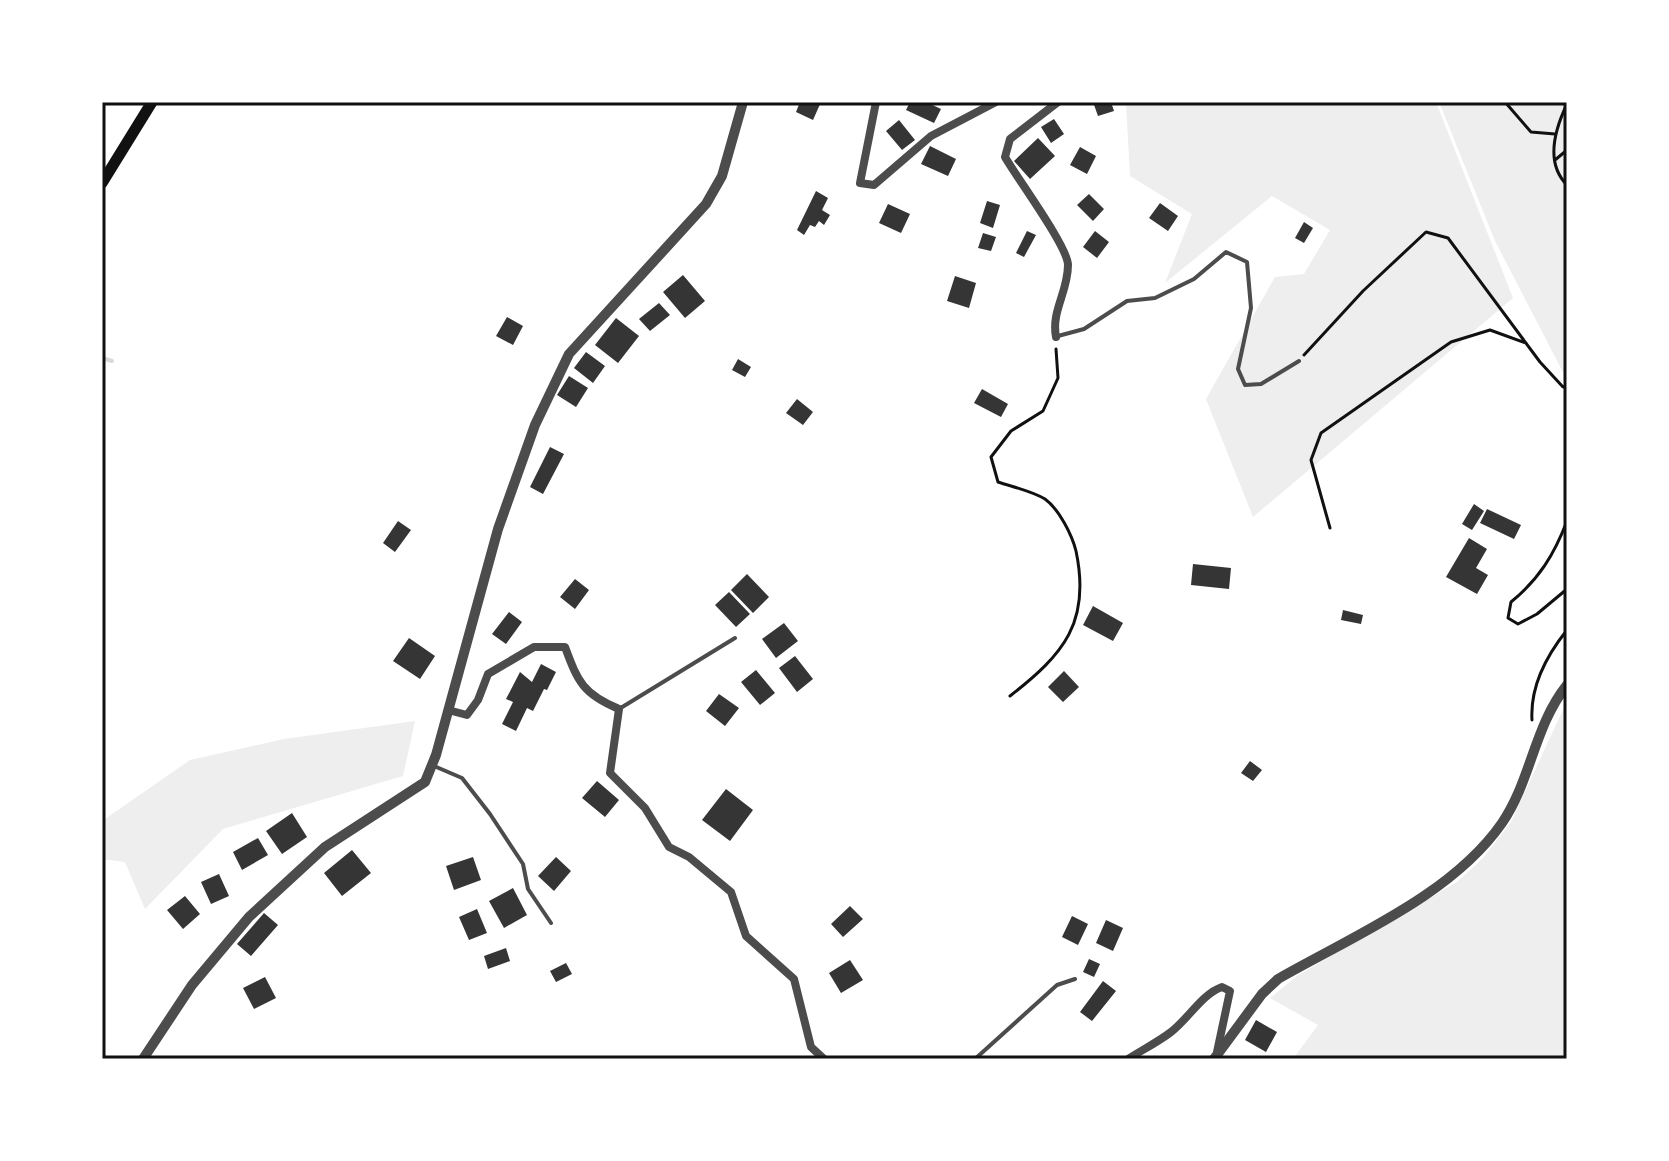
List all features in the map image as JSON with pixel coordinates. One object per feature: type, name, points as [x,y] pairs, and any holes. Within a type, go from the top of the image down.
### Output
[{"type":"main road","points":[[102,183],[152,102]]},
{"type":"street","points":[[143,1059],[192,985],[249,917],[325,847],[425,782],[498,529],[535,425],[569,354],[706,204],[722,176],[743,102]]},
{"type":"street","points":[[876,102],[860,183],[874,185],[931,136],[996,102]]},
{"type":"street","points":[[1056,337],[1053,319],[1067,285],[1068,260],[1005,157],[1010,139],[1058,102]]},
{"type":"street","points":[[448,710],[467,715],[478,700],[488,674],[534,647],[565,647],[575,675],[594,699],[619,709],[610,773],[645,808],[669,847],[689,857],[731,892],[746,936],[794,979],[811,1047],[824,1059]]},
{"type":"street","points":[[1215,1058],[1262,994],[1278,979],[1449,880],[1502,823],[1523,781],[1535,744],[1567,685]]},
{"type":"street","points":[[1128,1059],[1171,1032],[1202,1004],[1210,991],[1222,987],[1230,991],[1215,1058]]},
{"type":"lane","points":[[1056,337],[1084,329],[1127,301],[1155,298],[1194,279],[1226,252],[1247,262],[1251,308],[1238,369],[1245,385],[1261,384],[1299,361]]},
{"type":"lane","points":[[619,709],[735,638]]},
{"type":"lane","points":[[432,765],[462,778],[490,814],[523,864],[528,889],[551,923]]},
{"type":"lane","points":[[975,1059],[1057,985],[1075,979]]},
{"type":"path","points":[[1505,102],[1531,132],[1557,134]]},
{"type":"path","points":[[1567,104],[1557,134],[1555,160],[1556,168],[1567,185]]},
{"type":"path","points":[[1555,160],[1567,150]]},
{"type":"path","points":[[1299,361],[1363,291],[1426,232],[1448,238],[1526,343],[1563,387],[1567,386]]},
{"type":"path","points":[[1330,528],[1311,460],[1321,433],[1451,342],[1490,330],[1526,343]]},
{"type":"path","points":[[1010,696],[1047,666],[1073,629],[1083,585],[1073,536],[1046,500],[998,482],[991,457],[1011,431],[1043,411],[1058,378],[1056,337]]},
{"type":"path","points":[[1567,521],[1555,554],[1533,584],[1511,602],[1508,618],[1518,624],[1537,614],[1567,589]]},
{"type":"path","points":[[1535,744],[1532,713],[1538,679],[1567,630]]},
{"type":"shaded area","points":[[1126,102],[1436,102],[1513,298],[1253,517],[1206,399],[1275,277],[1304,274],[1330,230],[1272,196],[1165,283],[1192,214],[1130,176]]},
{"type":"shaded area","points":[[1439,102],[1567,102],[1567,380],[1495,241]]},
{"type":"shaded area","points":[[1567,701],[1567,1059],[1293,1059],[1318,1025],[1270,998],[1297,976],[1457,882],[1483,858],[1511,822]]},
{"type":"shaded area","points":[[415,721],[403,776],[223,829],[145,909],[125,862],[102,859],[102,821],[190,760],[284,739]]},
{"type":"building","points":[[800,102],[821,102],[813,120],[796,112]]},
{"type":"building","points":[[910,102],[926,102],[941,109],[934,123],[906,110]]},
{"type":"building","points":[[1093,102],[1111,102],[1114,111],[1098,116]]},
{"type":"building","points":[[1054,119],[1064,134],[1051,143],[1041,127]]},
{"type":"building","points":[[899,120],[915,140],[902,150],[886,131]]},
{"type":"building","points":[[1038,138],[1055,156],[1030,179],[1014,161]]},
{"type":"building","points":[[930,146],[956,159],[948,176],[921,164]]},
{"type":"building","points":[[1080,147],[1096,156],[1087,174],[1070,165]]},
{"type":"building","points":[[816,191],[828,198],[822,210],[830,215],[824,225],[819,221],[815,227],[810,225],[804,235],[797,230]]},
{"type":"building","points":[[1089,194],[1104,209],[1093,221],[1077,205]]},
{"type":"building","points":[[987,201],[1000,205],[993,228],[980,223]]},
{"type":"building","points":[[1160,203],[1178,216],[1168,231],[1149,218]]},
{"type":"building","points":[[888,204],[910,214],[901,233],[879,223]]},
{"type":"building","points":[[1304,222],[1313,228],[1304,243],[1295,238]]},
{"type":"building","points":[[1027,231],[1036,235],[1024,257],[1016,253]]},
{"type":"building","points":[[1095,231],[1109,242],[1097,258],[1083,247]]},
{"type":"building","points":[[983,233],[996,237],[991,251],[978,248]]},
{"type":"building","points":[[683,275],[705,301],[685,318],[663,292]]},
{"type":"building","points":[[955,276],[976,283],[969,308],[947,301]]},
{"type":"building","points":[[659,303],[670,315],[650,331],[639,319]]},
{"type":"building","points":[[507,317],[523,326],[513,345],[496,336]]},
{"type":"building","points":[[616,318],[639,336],[618,363],[595,345]]},
{"type":"building","points":[[586,352],[605,366],[593,383],[574,368]]},
{"type":"building","points":[[738,359],[751,367],[745,377],[732,370]]},
{"type":"building","points":[[569,376],[588,388],[576,407],[557,395]]},
{"type":"building","points":[[982,389],[1008,404],[1001,417],[974,403]]},
{"type":"building","points":[[797,399],[813,412],[803,425],[786,413]]},
{"type":"building","points":[[550,447],[564,454],[543,494],[530,487]]},
{"type":"building","points":[[1474,504],[1484,511],[1472,530],[1462,524]]},
{"type":"building","points":[[1487,509],[1521,525],[1514,539],[1480,523]]},
{"type":"building","points":[[398,521],[411,530],[395,552],[383,543]]},
{"type":"building","points":[[1469,538],[1487,549],[1476,568],[1488,575],[1477,594],[1446,577]]},
{"type":"building","points":[[1193,564],[1231,568],[1229,589],[1191,585]]},
{"type":"building","points":[[747,574],[769,597],[753,613],[731,590]]},
{"type":"building","points":[[575,579],[589,590],[575,609],[560,597]]},
{"type":"building","points":[[729,592],[750,614],[736,627],[715,605]]},
{"type":"building","points":[[1093,606],[1123,623],[1113,641],[1083,625]]},
{"type":"building","points":[[1343,610],[1363,615],[1361,624],[1341,620]]},
{"type":"building","points":[[509,612],[522,622],[506,644],[492,634]]},
{"type":"building","points":[[784,623],[798,641],[776,658],[762,639]]},
{"type":"building","points":[[409,638],[435,656],[420,679],[393,661]]},
{"type":"building","points":[[795,656],[813,679],[797,692],[779,668]]},
{"type":"building","points":[[541,664],[556,672],[547,690],[544,689],[533,711],[527,708],[516,731],[502,724],[513,702],[506,699],[520,672],[532,682]]},
{"type":"building","points":[[756,670],[775,693],[760,705],[741,682]]},
{"type":"building","points":[[1064,671],[1079,687],[1063,702],[1048,687]]},
{"type":"building","points":[[719,694],[739,708],[725,726],[706,711]]},
{"type":"building","points":[[1250,761],[1262,770],[1253,781],[1241,773]]},
{"type":"building","points":[[597,781],[619,800],[605,817],[582,798]]},
{"type":"building","points":[[726,789],[753,810],[730,841],[702,820]]},
{"type":"building","points":[[292,813],[307,837],[282,854],[266,831]]},
{"type":"building","points":[[258,838],[268,855],[242,870],[233,852]]},
{"type":"building","points":[[352,850],[371,873],[342,896],[324,873]]},
{"type":"building","points":[[473,857],[481,880],[454,890],[446,866]]},
{"type":"building","points":[[556,857],[571,871],[554,891],[538,876]]},
{"type":"building","points":[[219,874],[229,896],[211,904],[201,882]]},
{"type":"building","points":[[513,888],[527,915],[504,928],[489,901]]},
{"type":"building","points":[[185,896],[200,914],[183,929],[167,910]]},
{"type":"building","points":[[850,906],[863,919],[843,937],[831,924]]},
{"type":"building","points":[[477,909],[487,933],[469,940],[459,917]]},
{"type":"building","points":[[264,913],[278,925],[251,956],[237,944]]},
{"type":"building","points":[[1072,916],[1088,924],[1078,945],[1062,937]]},
{"type":"building","points":[[1106,920],[1123,928],[1113,951],[1096,943]]},
{"type":"building","points":[[506,948],[510,961],[488,969],[484,956]]},
{"type":"building","points":[[1089,959],[1100,964],[1094,977],[1083,972]]},
{"type":"building","points":[[850,960],[863,980],[841,993],[829,973]]},
{"type":"building","points":[[566,963],[572,974],[556,982],[550,971]]},
{"type":"building","points":[[265,977],[276,998],[254,1009],[243,988]]},
{"type":"building","points":[[1103,981],[1116,991],[1092,1021],[1080,1012]]},
{"type":"building","points":[[1256,1020],[1277,1032],[1266,1052],[1245,1040]]},
{"type":"waterway","points":[[102,358],[112,361]]}]
